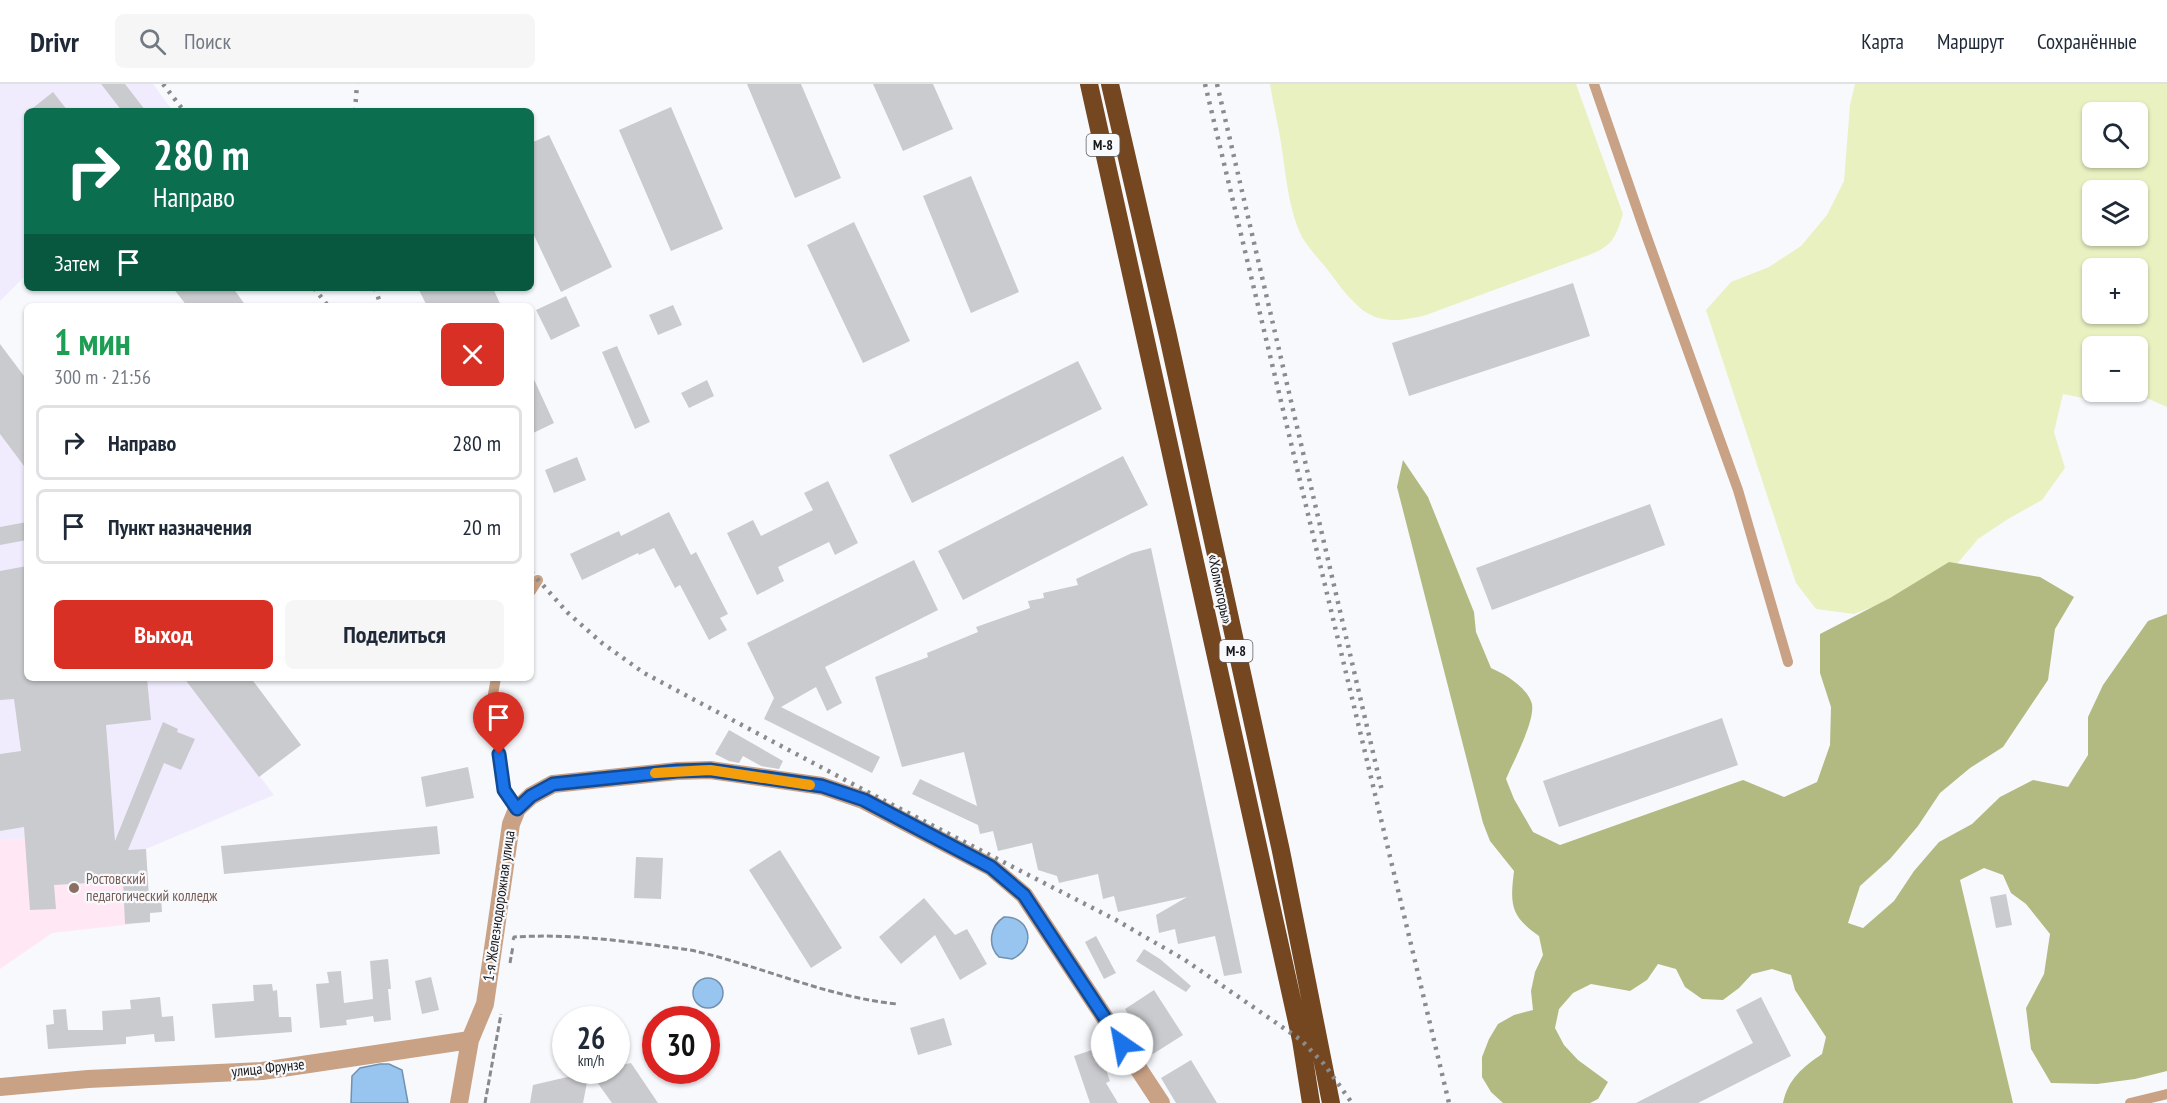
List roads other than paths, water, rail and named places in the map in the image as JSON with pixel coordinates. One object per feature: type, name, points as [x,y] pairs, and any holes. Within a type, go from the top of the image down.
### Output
[{"type":"highway","name":"«Холмогоры»","points":[[1089,84],[1298,1029],[1311,1103]]},
{"type":"highway","name":"«Холмогоры»","points":[[1110,84],[1281,850],[1331,1103]]},
{"type":"street","points":[[517,809],[531,796],[553,784],[710,770],[822,786],[864,800],[991,867],[1024,895],[1161,1103]]},
{"type":"street","name":"1-я Железнодорожная улица","points":[[470,1040],[485,1004],[511,824],[517,809]]},
{"type":"street","points":[[459,1103],[470,1040]]},
{"type":"street","name":"улица Фрунзе","points":[[0,1088],[88,1079],[262,1071],[470,1040]]},
{"type":"lane","points":[[1594,84],[1738,490],[1788,662]]},
{"type":"lane","points":[[534,586],[538,579]]},
{"type":"lane","points":[[495,681],[493,694],[504,790],[517,809]]},
{"type":"lane","points":[[2130,1103],[2167,1094]]},
{"type":"water","points":[[1004,917],[1020,922],[1028,934],[1025,948],[1012,959],[999,957],[993,947],[993,930]]},
{"type":"water","points":[[702,979],[714,979],[722,987],[722,999],[716,1006],[700,1006],[694,999],[694,987]]},
{"type":"water","points":[[389,1064],[402,1070],[408,1103],[351,1103],[352,1076],[360,1068]]},
{"type":"railway","points":[[163,84],[182,108]]},
{"type":"railway","points":[[355,108],[357,84]]},
{"type":"railway","points":[[1205,84],[1449,1103]]},
{"type":"railway","points":[[1217,84],[1382,791]]},
{"type":"railway","points":[[316,291],[326,303]]},
{"type":"railway","points":[[376,291],[380,303]]},
{"type":"railway","points":[[534,575],[568,613],[602,643],[644,673],[1116,920],[1185,960],[1301,1040],[1324,1064],[1352,1103]]},
{"type":"place","name":"Ростовский педагогический колледж","points":[[74,888]]}]
